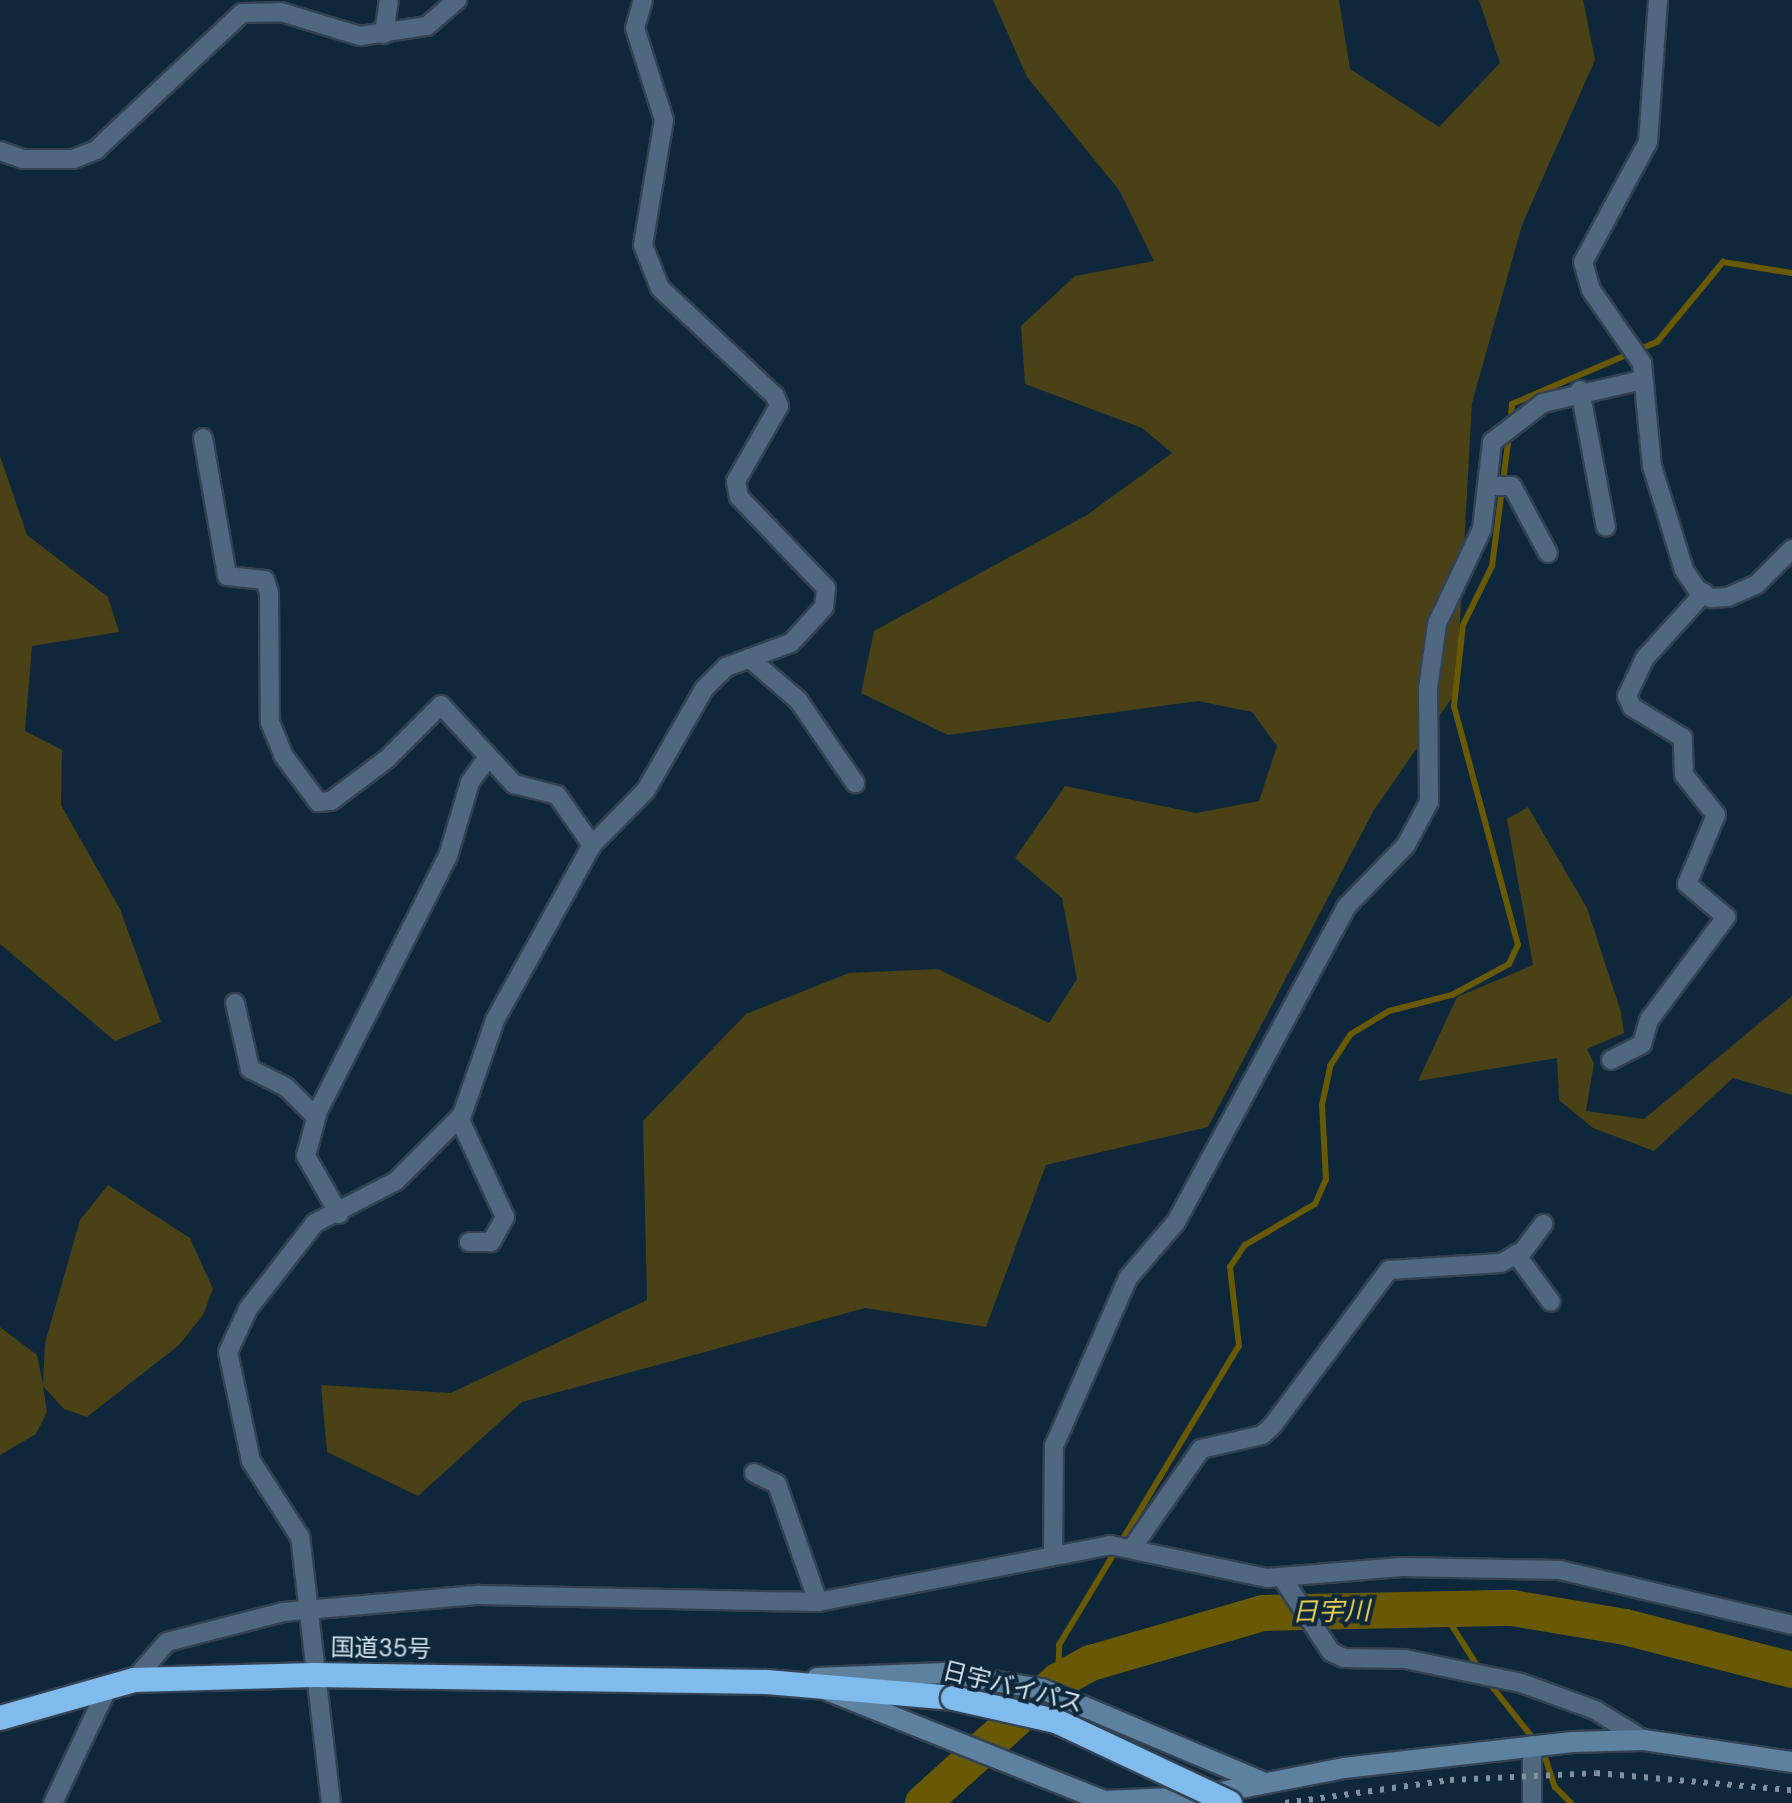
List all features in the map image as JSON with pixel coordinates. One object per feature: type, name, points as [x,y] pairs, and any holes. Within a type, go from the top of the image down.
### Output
[{"type":"highway","name":"国道35号","points":[[0,1718],[134,1680],[314,1675],[767,1682]]},
{"type":"highway","name":"日宇バイパス","points":[[767,1682],[953,1698],[1056,1721],[1230,1803]]},
{"type":"street","points":[[384,34],[389,0]]},
{"type":"street","points":[[0,151],[23,159],[73,159],[96,150],[242,13],[281,12],[360,36],[427,26],[457,0]]},
{"type":"street","points":[[331,1803],[300,1537],[251,1461],[228,1352],[278,1265],[315,1223],[339,1214],[396,1181],[459,1118],[495,1020],[592,845],[646,790],[704,689],[726,667],[791,643],[816,619],[826,588],[739,497],[736,481],[779,406],[775,396],[660,288],[643,245],[664,120],[635,28],[643,0]]},
{"type":"street","points":[[1658,0],[1648,142],[1583,262],[1591,290],[1630,338],[1642,372],[1671,531],[1684,570],[1704,593],[1728,597],[1757,584],[1792,549]]},
{"type":"street","points":[[1053,1555],[1054,1446],[1128,1278],[1176,1222],[1346,907],[1406,845],[1429,802],[1428,689],[1437,624],[1482,529],[1497,438],[1523,419],[1580,390],[1642,372]]},
{"type":"street","points":[[1580,390],[1606,527]]},
{"type":"street","points":[[203,438],[227,576],[265,580],[269,593],[270,722],[283,755],[318,802],[331,801],[387,759],[441,705],[486,760],[514,784],[557,795],[592,845]]},
{"type":"street","points":[[1488,486],[1512,486],[1548,553]]},
{"type":"street","points":[[1611,1060],[1642,1044],[1649,1020],[1726,917],[1687,884],[1716,815],[1684,775],[1683,738],[1632,707],[1627,696],[1645,658],[1704,593]]},
{"type":"street","points":[[749,658],[798,700],[855,783]]},
{"type":"street","points":[[339,1214],[309,1169],[316,1117],[448,856],[470,782],[486,760]]},
{"type":"street","points":[[235,1003],[250,1069],[286,1087],[316,1117]]},
{"type":"street","points":[[459,1118],[505,1217],[491,1242],[469,1242]]},
{"type":"street","points":[[1132,1548],[1201,1449],[1262,1435],[1273,1425],[1389,1270],[1480,1268],[1516,1254],[1543,1224]]},
{"type":"street","points":[[1516,1254],[1551,1302]]},
{"type":"street","points":[[754,1473],[777,1484],[818,1602]]},
{"type":"street","points":[[134,1680],[167,1642],[308,1609],[479,1595],[818,1602],[1110,1545],[1286,1583],[1402,1567],[1560,1570],[1792,1625]]},
{"type":"street","points":[[1286,1583],[1331,1652],[1483,1674],[1595,1710],[1644,1740]]},
{"type":"street","points":[[767,1682],[921,1671],[1042,1689],[1155,1732],[1264,1783]]},
{"type":"street","points":[[815,1685],[907,1728],[1079,1799],[1104,1801],[1195,1797],[1264,1783],[1540,1744],[1644,1740],[1792,1762]]},
{"type":"street","points":[[53,1803],[108,1687]]},
{"type":"street","points":[[1532,1803],[1540,1744]]},
{"type":"shaded area","points":[[993,0],[1339,0],[1350,69],[1439,127],[1500,63],[1479,0],[1583,0],[1595,60],[1522,225],[1472,403],[1456,692],[1374,810],[1208,1127],[1046,1165],[986,1327],[865,1308],[522,1402],[418,1496],[327,1452],[321,1385],[451,1393],[647,1300],[643,1121],[746,1014],[849,973],[938,969],[1049,1023],[1077,979],[1062,898],[1015,858],[1065,786],[1196,813],[1259,801],[1277,746],[1252,712],[1198,701],[948,735],[861,693],[874,631],[1087,515],[1172,453],[1142,428],[1025,384],[1021,326],[1075,276],[1154,261],[1119,190],[1027,77]]},
{"type":"shaded area","points":[[0,456],[27,535],[108,597],[119,632],[32,646],[25,731],[62,750],[61,805],[120,909],[161,1022],[115,1041],[0,944]]},
{"type":"shaded area","points":[[1528,807],[1587,908],[1621,1012],[1624,1033],[1587,1049],[1594,1063],[1586,1111],[1644,1119],[1792,996],[1792,1095],[1733,1078],[1654,1151],[1593,1128],[1559,1100],[1557,1058],[1418,1081],[1457,997],[1533,965],[1507,819]]},
{"type":"shaded area","points":[[108,1185],[190,1238],[213,1289],[203,1315],[179,1345],[87,1417],[64,1409],[43,1386],[47,1412],[36,1434],[0,1455],[0,1327],[37,1355],[43,1385],[45,1343],[80,1220]]},
{"type":"waterway","points":[[1510,424],[1512,404],[1657,342],[1723,262],[1792,273]]},
{"type":"waterway","points":[[1058,1681],[1059,1645],[1239,1346],[1230,1267],[1245,1245],[1315,1204],[1326,1179],[1322,1105],[1330,1066],[1351,1034],[1389,1011],[1452,995],[1509,964],[1518,945],[1454,706],[1463,625],[1492,566],[1509,435]]},
{"type":"waterway","points":[[1440,1607],[1480,1670]]},
{"type":"waterway","name":"日宇川","points":[[923,1803],[1058,1681],[1091,1663],[1263,1613],[1512,1608],[1625,1627],[1792,1670]]},
{"type":"waterway","points":[[1486,1679],[1536,1742]]},
{"type":"waterway","points":[[1543,1751],[1555,1787],[1571,1803]]},
{"type":"railway","points":[[1285,1803],[1450,1780],[1596,1773],[1792,1790]]}]
